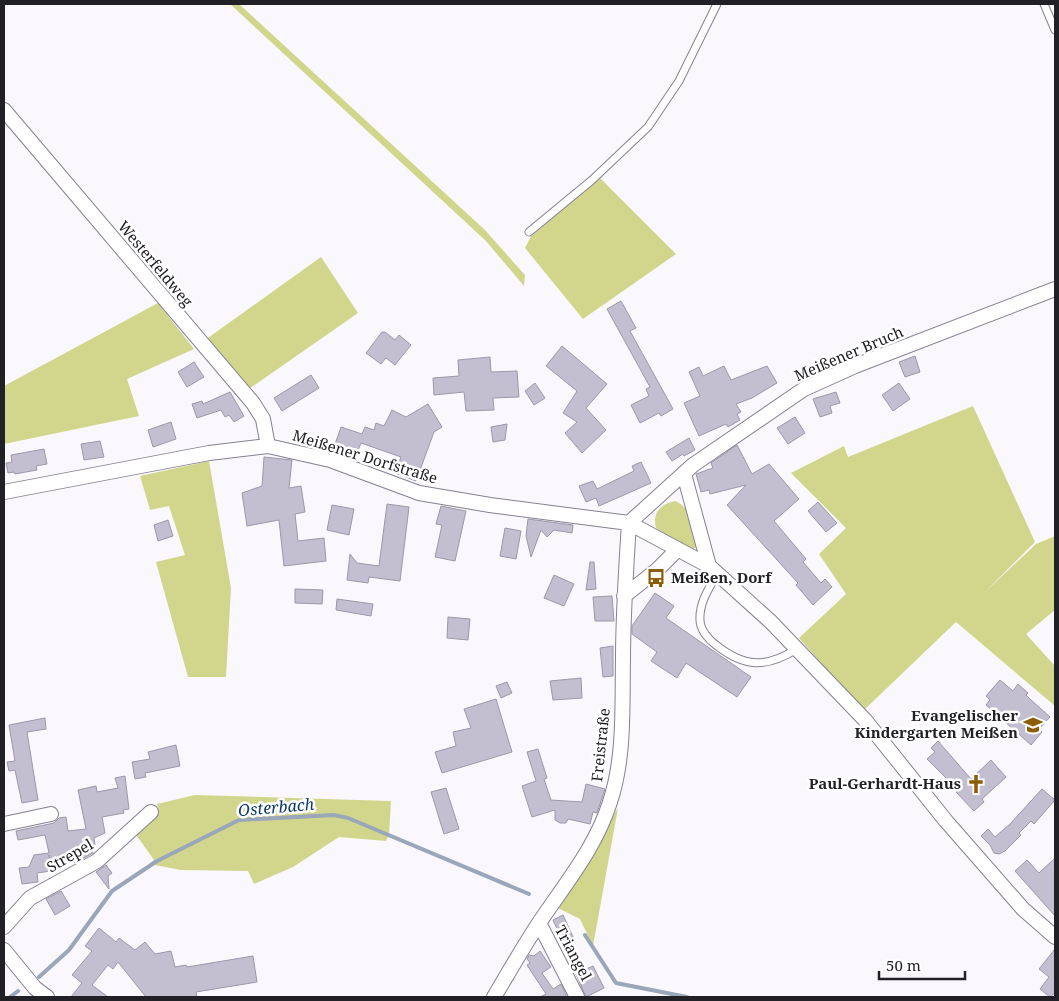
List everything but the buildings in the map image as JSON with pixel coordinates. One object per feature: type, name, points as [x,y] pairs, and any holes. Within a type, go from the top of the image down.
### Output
[{"type":"street","name":"Westerfeldweg","points":[[4,110],[253,403],[263,419],[268,446]]},
{"type":"street","name":"Meißener Bruch","points":[[629,523],[693,465],[804,389],[855,366],[1055,289]]},
{"type":"street","name":"Meißener Dorfstraße","points":[[4,492],[209,453],[268,446],[330,460],[419,493],[490,505],[629,523],[713,570],[797,649],[865,720],[946,822],[1023,909],[1055,937]]},
{"type":"street","points":[[684,474],[713,570]]},
{"type":"street","name":"Freistraße","points":[[494,997],[539,923],[585,855],[600,829],[610,802],[618,770],[622,734],[624,596],[629,523]]},
{"type":"street","points":[[624,596],[658,570],[678,549]]},
{"type":"street","name":"Strepel","points":[[4,927],[30,898],[97,861],[151,812]]},
{"type":"street","points":[[4,824],[51,814]]},
{"type":"street","name":"Triangel","points":[[539,923],[577,997]]},
{"type":"street","points":[[4,950],[35,988],[47,997]]},
{"type":"lane","points":[[529,232],[592,180],[648,127],[679,82],[716,4]]},
{"type":"lane","points":[[1044,4],[1055,30]]},
{"type":"lane","points":[[713,570],[703,600],[700,621],[703,631],[712,642],[734,658],[756,664],[784,657],[797,649]]},
{"type":"green space","points":[[230,4],[239,4],[485,230],[525,275],[524,286],[486,241]]},
{"type":"green space","points":[[600,178],[676,254],[583,319],[525,248],[531,236]]},
{"type":"green space","points":[[321,257],[358,313],[249,389],[205,340]]},
{"type":"green space","points":[[158,303],[194,349],[127,379],[139,416],[4,444],[4,386]]},
{"type":"green space","points":[[973,406],[1035,542],[985,592],[1036,544],[1055,536],[1055,610],[1026,634],[1055,666],[1055,706],[956,622],[863,711],[799,638],[846,594],[819,554],[846,528],[791,473],[844,446],[848,457]]},
{"type":"green space","points":[[209,461],[231,588],[226,677],[188,677],[156,562],[185,555],[169,506],[150,510],[140,476]]},
{"type":"green space","points":[[675,501],[681,504],[689,514],[698,546],[692,550],[656,528],[655,518],[658,510],[665,504]]},
{"type":"green space","points":[[195,795],[391,801],[389,835],[386,841],[339,837],[293,867],[254,884],[248,871],[181,870],[149,864],[154,860],[134,832],[159,810],[157,804]]},
{"type":"green space","points":[[618,808],[593,946],[580,919],[556,907]]},
{"type":"waterway","name":"Osterbach","points":[[39,977],[69,950],[112,891],[157,861],[239,820],[334,815],[348,818],[529,894]]},
{"type":"waterway","name":"Osterbach","points":[[585,935],[616,983],[687,997]]},
{"type":"waterway","name":"Osterbach","points":[[10,997],[18,991]]},
{"type":"place","name":"Meißen, Dorf","points":[[656,578]]},
{"type":"place","name":"Evangelischer Kindergarten Meißen","points":[[1033,725]]},
{"type":"place","name":"Paul-Gerhardt-Haus","points":[[976,784]]}]
